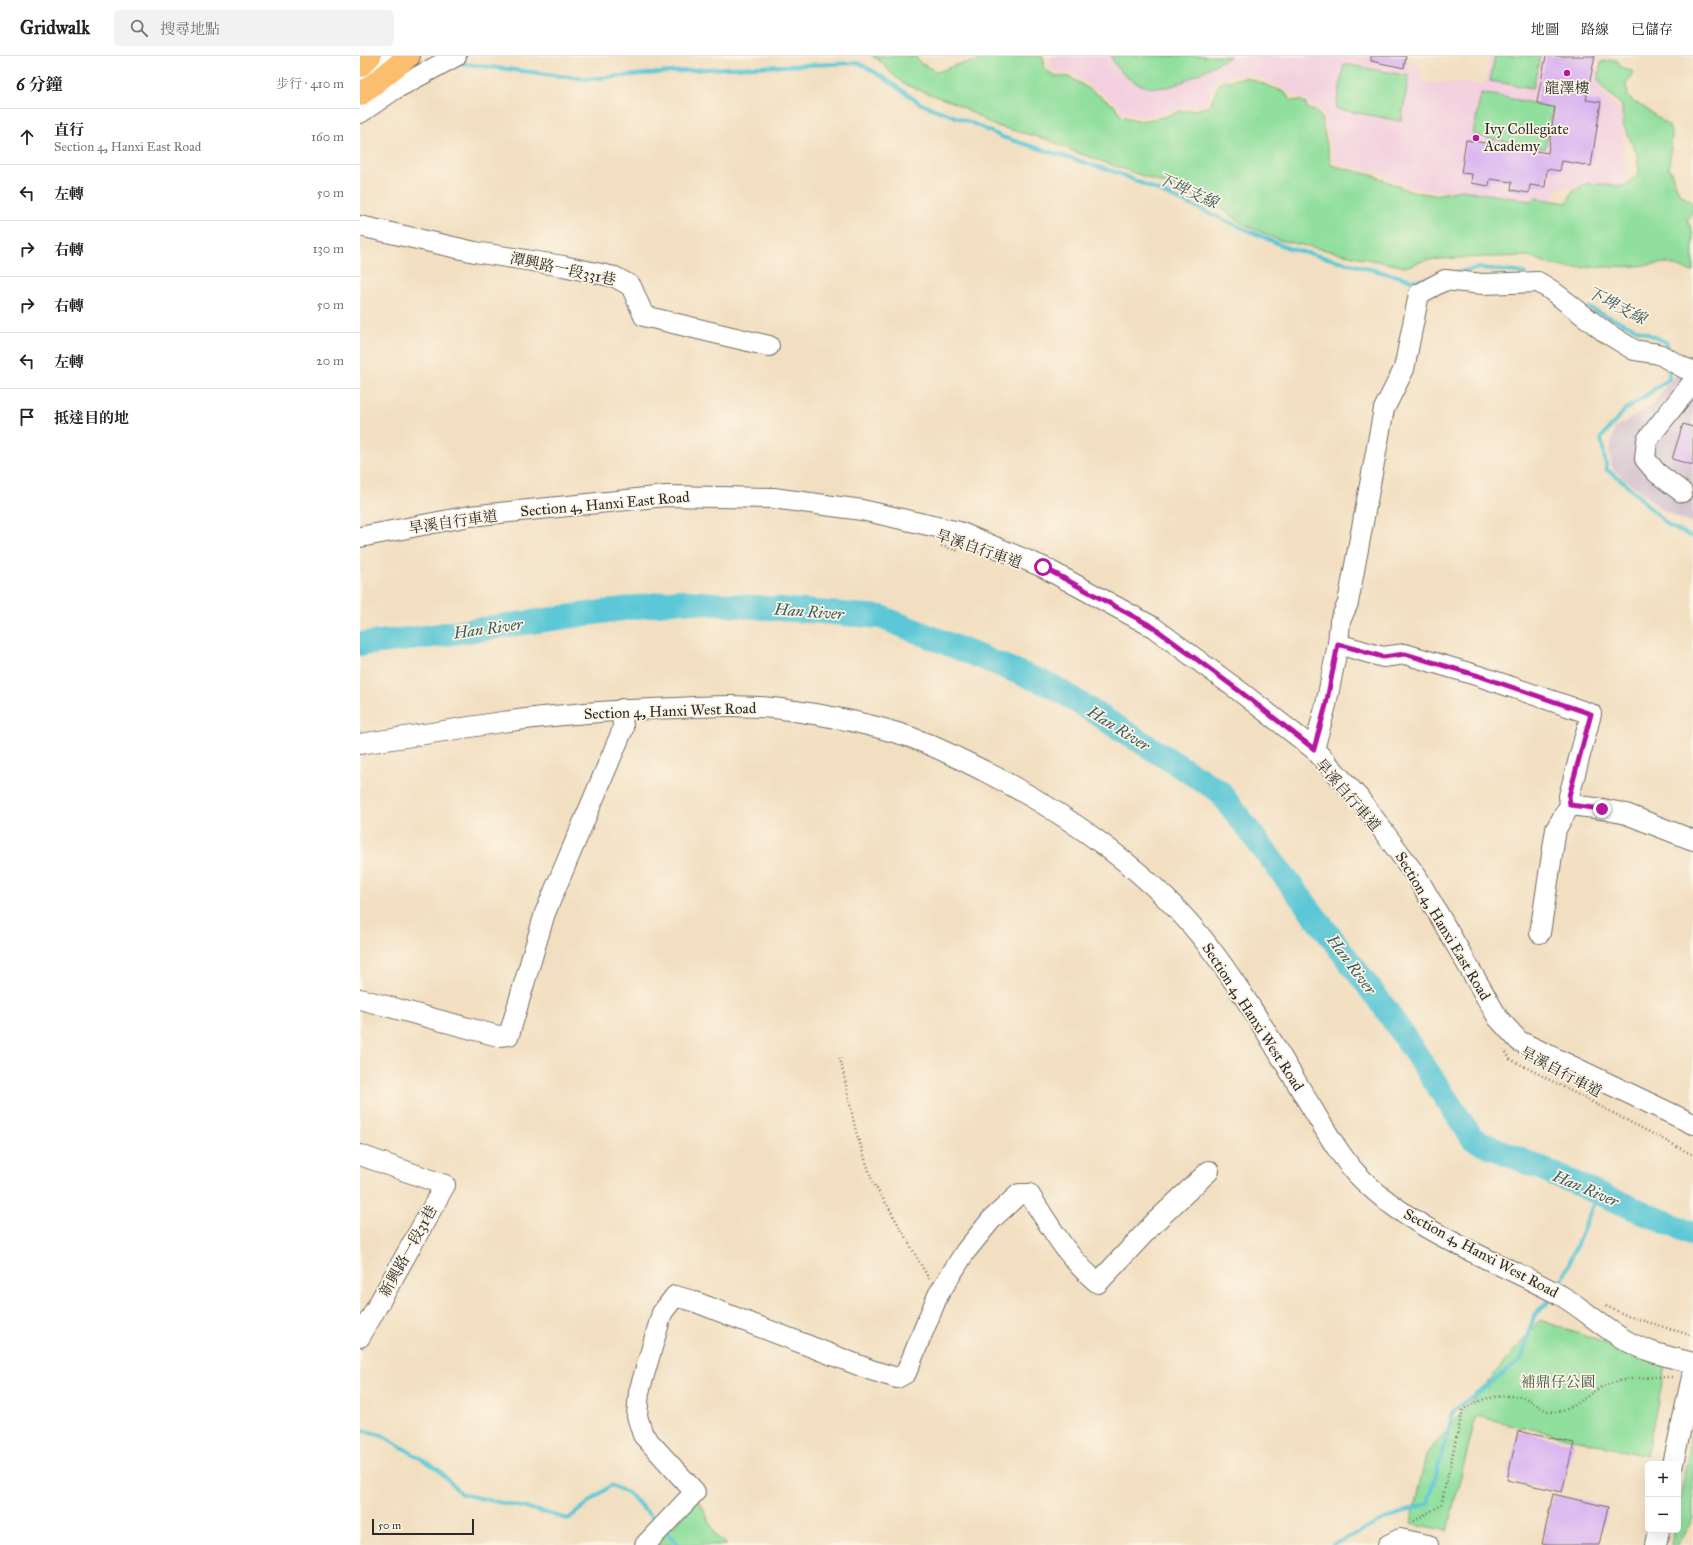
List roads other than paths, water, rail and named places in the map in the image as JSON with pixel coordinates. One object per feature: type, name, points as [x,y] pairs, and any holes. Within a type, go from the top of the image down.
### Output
[{"type":"highway","points":[[360,66],[370,56]]},
{"type":"highway","points":[[360,96],[409,56]]},
{"type":"street","points":[[360,87],[390,56]]},
{"type":"street","points":[[360,113],[395,89],[456,56]]},
{"type":"street","name":"潭興路一段331巷","points":[[360,226],[475,252],[563,266],[615,277],[631,286],[644,316],[769,346]]},
{"type":"street","points":[[1314,749],[1326,705],[1338,644],[1340,621],[1348,603],[1384,409],[1404,370],[1419,294],[1445,280],[1483,284],[1538,282],[1551,290],[1605,332],[1634,350],[1659,354],[1690,374],[1647,440],[1646,459],[1657,473],[1682,492]]},
{"type":"street","name":"Section 4, Hanxi East Road","points":[[360,537],[470,516],[666,496],[773,498],[862,510],[959,532],[1043,567],[1153,627],[1314,749],[1360,798],[1417,877],[1498,1018],[1519,1041],[1693,1124]]},
{"type":"street","points":[[1338,644],[1383,657],[1405,654],[1479,676],[1591,714],[1569,796],[1570,805],[1556,828],[1540,933]]},
{"type":"street","name":"Section 4, Hanxi West Road","points":[[360,744],[502,722],[622,710],[746,705],[794,710],[862,724],[906,735],[952,754],[1004,781],[1049,807],[1091,836],[1130,866],[1175,908],[1212,950],[1353,1170],[1372,1188],[1416,1222],[1556,1294],[1629,1342],[1661,1355],[1693,1363]]},
{"type":"street","points":[[360,999],[498,1036],[509,1034],[545,913],[623,729],[622,710]]},
{"type":"street","points":[[1570,805],[1626,814],[1693,840]]},
{"type":"street","name":"新興路一段31巷","points":[[360,1155],[445,1185],[360,1337]]},
{"type":"street","points":[[645,1545],[695,1492],[643,1435],[637,1416],[639,1392],[662,1313],[675,1296],[693,1301],[870,1370],[897,1378],[906,1373],[938,1295],[965,1252],[991,1220],[1019,1194],[1029,1194],[1062,1247],[1083,1271],[1098,1283],[1155,1222],[1209,1170]]},
{"type":"street","points":[[1674,1461],[1693,1372]]},
{"type":"street","points":[[1656,1545],[1658,1533]]},
{"type":"street","points":[[1396,1543],[1428,1545]]},
{"type":"waterway","name":"下埤支線","points":[[458,63],[586,79],[707,69],[859,63],[883,77],[921,104],[972,123],[1002,137],[1118,173],[1288,248],[1416,281],[1431,278]]},
{"type":"waterway","name":"下埤支線","points":[[1457,272],[1480,268],[1525,273]]},
{"type":"waterway","name":"下埤支線","points":[[1589,308],[1666,342],[1669,351]]},
{"type":"waterway","name":"下埤支線","points":[[1669,366],[1669,379],[1625,410],[1601,438],[1607,470],[1624,482],[1669,526],[1693,537]]},
{"type":"waterway","name":"Han River","points":[[360,644],[418,638],[679,601],[881,617],[1052,686],[1219,791],[1385,1008],[1473,1139],[1693,1234]]},
{"type":"waterway","points":[[1559,1288],[1598,1193]]},
{"type":"waterway","points":[[1333,1545],[1385,1519],[1428,1503],[1454,1410],[1521,1360],[1534,1316],[1553,1297]]},
{"type":"waterway","points":[[360,1430],[382,1435],[438,1469],[461,1494],[531,1509],[568,1519],[611,1485],[628,1493],[657,1522]]},
{"type":"waterway","points":[[665,1530],[679,1545]]},
{"type":"place","name":"龍澤樓","points":[[1567,73]]},
{"type":"place","name":"Ivy Collegiate Academy","points":[[1476,138]]},
{"type":"park label","name":"補鼎仔公園","points":[[1558,1382]]}]
